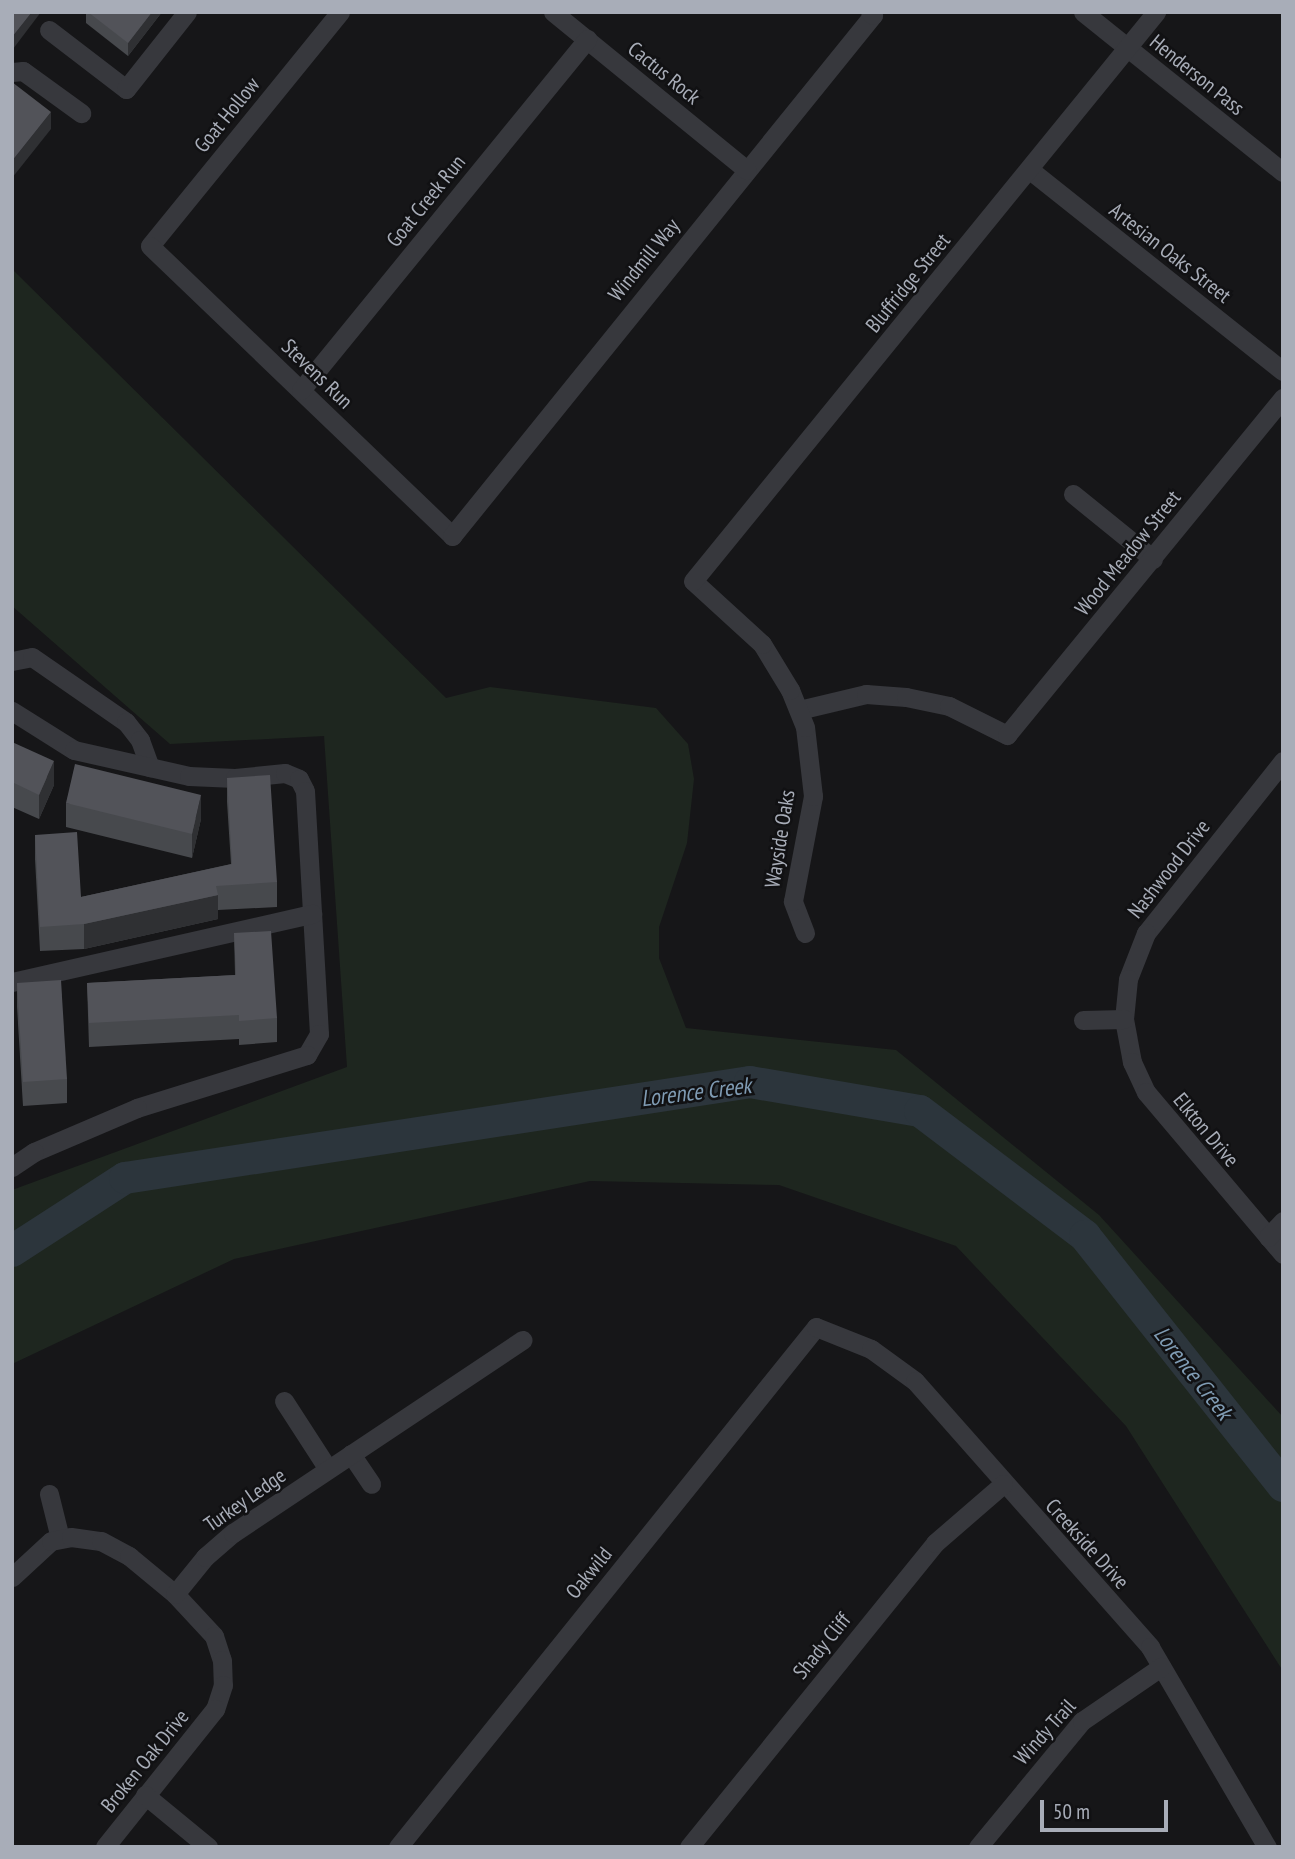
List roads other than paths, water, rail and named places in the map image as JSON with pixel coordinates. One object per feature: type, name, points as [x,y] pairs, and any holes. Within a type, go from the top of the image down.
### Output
[{"type":"street","points":[[49,30],[126,89],[187,12]]},
{"type":"street","name":"Goat Hollow","points":[[150,246],[340,12]]},
{"type":"street","name":"Cactus Rock","points":[[553,12],[747,170]]},
{"type":"street","name":"Henderson Pass","points":[[1083,12],[1283,172]]},
{"type":"street","name":"Bluffridge Street","points":[[693,581],[1156,12]]},
{"type":"street","name":"Windmill Way","points":[[452,536],[872,13]]},
{"type":"street","name":"Goat Creek Run","points":[[301,390],[587,39]]},
{"type":"street","points":[[12,72],[23,71],[81,113]]},
{"type":"street","name":"Artesian Oaks Street","points":[[1030,170],[1283,371]]},
{"type":"street","name":"Stevens Run","points":[[150,246],[452,536]]},
{"type":"street","name":"Wood Meadow Street","points":[[799,710],[866,694],[906,697],[949,706],[1007,735],[1283,398]]},
{"type":"street","points":[[1073,494],[1153,559]]},
{"type":"street","name":"Wayside Oaks","points":[[693,581],[762,644],[799,710],[812,773],[811,819],[793,901],[805,933]]},
{"type":"street","points":[[12,661],[32,657],[126,722],[140,740],[149,767]]},
{"type":"street","points":[[12,711],[74,750],[189,776],[235,779],[285,773],[299,779],[305,791],[319,1034],[307,1055],[137,1108],[34,1152],[12,1167]]},
{"type":"street","name":"Nashwood Drive","points":[[1124,1019],[1128,979],[1146,933],[1283,761]]},
{"type":"street","points":[[12,982],[312,915]]},
{"type":"street","points":[[1083,1020],[1124,1019]]},
{"type":"street","name":"Elkton Drive","points":[[1124,1019],[1132,1062],[1146,1092],[1283,1255]]},
{"type":"street","points":[[1268,1237],[1283,1221]]},
{"type":"street","name":"Creekside Drive","points":[[816,1327],[871,1349],[897,1365],[1150,1647],[1267,1847]]},
{"type":"street","name":"Oakwild","points":[[398,1847],[816,1327]]},
{"type":"street","name":"Turkey Ledge","points":[[175,1594],[205,1557],[233,1533],[522,1340]]},
{"type":"street","points":[[284,1401],[328,1469]]},
{"type":"street","points":[[351,1454],[371,1483]]},
{"type":"street","name":"Shady Cliff","points":[[689,1847],[935,1542],[1003,1484]]},
{"type":"street","points":[[12,1577],[37,1550],[60,1538],[49,1494]]},
{"type":"street","name":"Broken Oak Drive","points":[[60,1538],[101,1542],[129,1556],[175,1594],[214,1636],[222,1660],[223,1685],[204,1726],[104,1847]]},
{"type":"street","name":"Windy Trail","points":[[978,1847],[1082,1721],[1161,1667]]},
{"type":"street","points":[[145,1795],[208,1847]]},
{"type":"waterway","name":"Lorence Creek","points":[[12,1251],[125,1178],[750,1082],[920,1111],[1085,1236],[1283,1486]]}]
